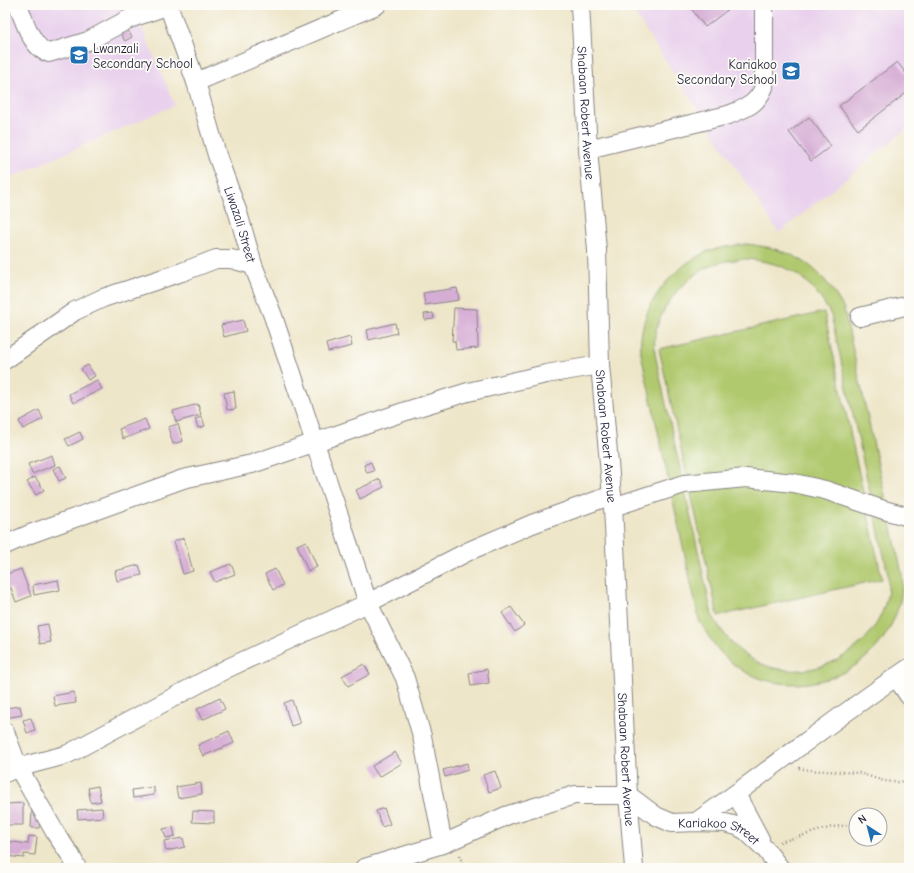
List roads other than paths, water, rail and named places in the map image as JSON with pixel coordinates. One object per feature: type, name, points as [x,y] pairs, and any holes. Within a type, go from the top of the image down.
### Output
[{"type":"street","points":[[18,5],[32,38],[44,52],[49,53],[88,41],[129,19],[168,5]]},
{"type":"street","name":"Liwazali Street","points":[[168,5],[196,82],[217,154],[238,213],[253,265],[273,316],[368,603],[405,678],[422,736],[443,844]]},
{"type":"street","points":[[196,82],[377,5]]},
{"type":"street","name":"Shabaan Robert Avenue","points":[[580,5],[588,149],[597,250],[600,365],[613,501],[628,795],[634,868]]},
{"type":"street","points":[[588,149],[728,116],[748,107],[760,98],[764,88],[764,5]]},
{"type":"street","points":[[5,360],[75,311],[103,298],[216,259],[231,259],[253,265]]},
{"type":"street","points":[[860,317],[909,306]]},
{"type":"street","points":[[5,545],[30,534],[183,479],[252,464],[409,410],[468,392],[546,374],[600,365]]},
{"type":"street","points":[[11,770],[68,754],[228,668],[368,603],[494,540],[532,524],[613,501],[684,484],[746,478],[794,483],[825,490],[909,517]]},
{"type":"street","points":[[696,822],[902,672],[909,696]]},
{"type":"street","points":[[5,732],[11,770],[71,856],[77,868]]},
{"type":"street","points":[[736,794],[765,848]]},
{"type":"street","points":[[364,868],[443,844],[508,816],[575,795],[628,795]]},
{"type":"street","name":"Kariakoo Street","points":[[628,795],[656,816],[672,823],[725,823],[737,826],[746,831],[765,848],[780,868]]},
{"type":"place","name":"Lwanzali Secondary School","points":[[79,55]]},
{"type":"place","name":"Kariakoo Secondary School","points":[[791,71]]}]
